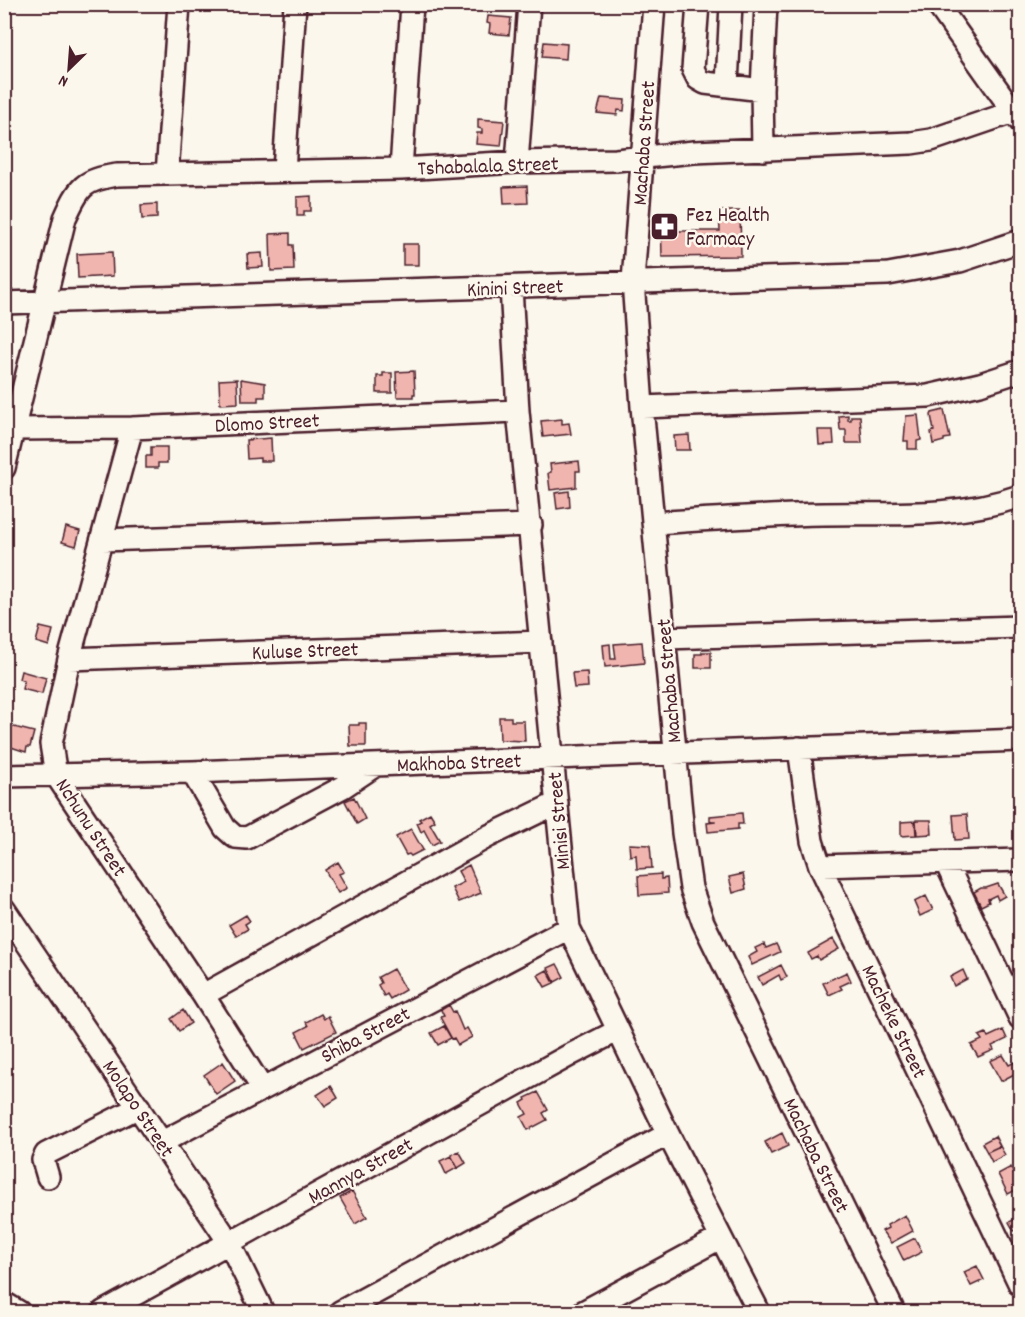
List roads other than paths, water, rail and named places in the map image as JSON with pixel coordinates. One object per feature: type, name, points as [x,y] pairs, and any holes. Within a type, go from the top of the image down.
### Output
[{"type":"street","points":[[167,174],[179,4]]},
{"type":"street","points":[[284,170],[296,4]]},
{"type":"street","points":[[401,169],[412,4]]},
{"type":"street","points":[[517,162],[529,4]]},
{"type":"street","name":"Machaba Street","points":[[654,4],[633,282],[642,407],[674,754],[691,888],[703,922],[894,1312]]},
{"type":"street","points":[[698,4],[693,69],[698,79],[762,90]]},
{"type":"street","points":[[727,85],[731,4]]},
{"type":"street","points":[[763,150],[762,90],[766,4]]},
{"type":"street","points":[[937,4],[1017,117]]},
{"type":"street","name":"Tshabalala Street","points":[[44,302],[65,218],[75,196],[81,188],[93,180],[117,175],[401,169],[517,162],[616,160],[694,152],[911,143],[931,140],[983,124],[1017,117]]},
{"type":"street","name":"Kinini Street","points":[[4,303],[888,274],[960,261],[1020,241]]},
{"type":"street","name":"Minisi Street","points":[[511,287],[518,411],[569,928],[668,1134],[759,1312]]},
{"type":"street","points":[[4,468],[44,302]]},
{"type":"street","points":[[642,407],[928,396],[969,387],[1020,371]]},
{"type":"street","name":"Dlomo Street","points":[[15,429],[132,428],[518,411]]},
{"type":"street","name":"Nchunu Street","points":[[132,428],[69,659],[51,744],[56,775],[203,995],[262,1088]]},
{"type":"street","points":[[654,523],[777,515],[942,512],[984,507],[1020,496]]},
{"type":"street","points":[[102,540],[531,525]]},
{"type":"street","points":[[665,638],[1020,627]]},
{"type":"street","name":"Kuluse Street","points":[[69,659],[541,642]]},
{"type":"street","name":"Makhoba Street","points":[[4,776],[192,772],[1020,741]]},
{"type":"street","name":"Macheke Street","points":[[799,748],[812,841],[820,866],[1020,1285]]},
{"type":"street","points":[[192,772],[225,828],[235,837],[247,838],[343,788],[377,764]]},
{"type":"street","points":[[203,995],[489,836],[557,803]]},
{"type":"street","points":[[820,866],[1020,860]]},
{"type":"street","points":[[946,863],[1020,1018]]},
{"type":"street","name":"Molapo Street","points":[[4,909],[229,1242],[263,1312]]},
{"type":"street","name":"Shiba Street","points":[[162,1142],[569,928]]},
{"type":"street","name":"Mannya Street","points":[[103,1312],[617,1030]]},
{"type":"street","points":[[48,1177],[43,1160],[46,1154],[139,1107]]},
{"type":"street","points":[[340,1312],[668,1134]]},
{"type":"street","points":[[583,1312],[720,1238]]},
{"type":"street","points":[[4,1303],[19,1312]]},
{"type":"place","name":"Fez Health Farmacy","points":[[665,226]]}]
